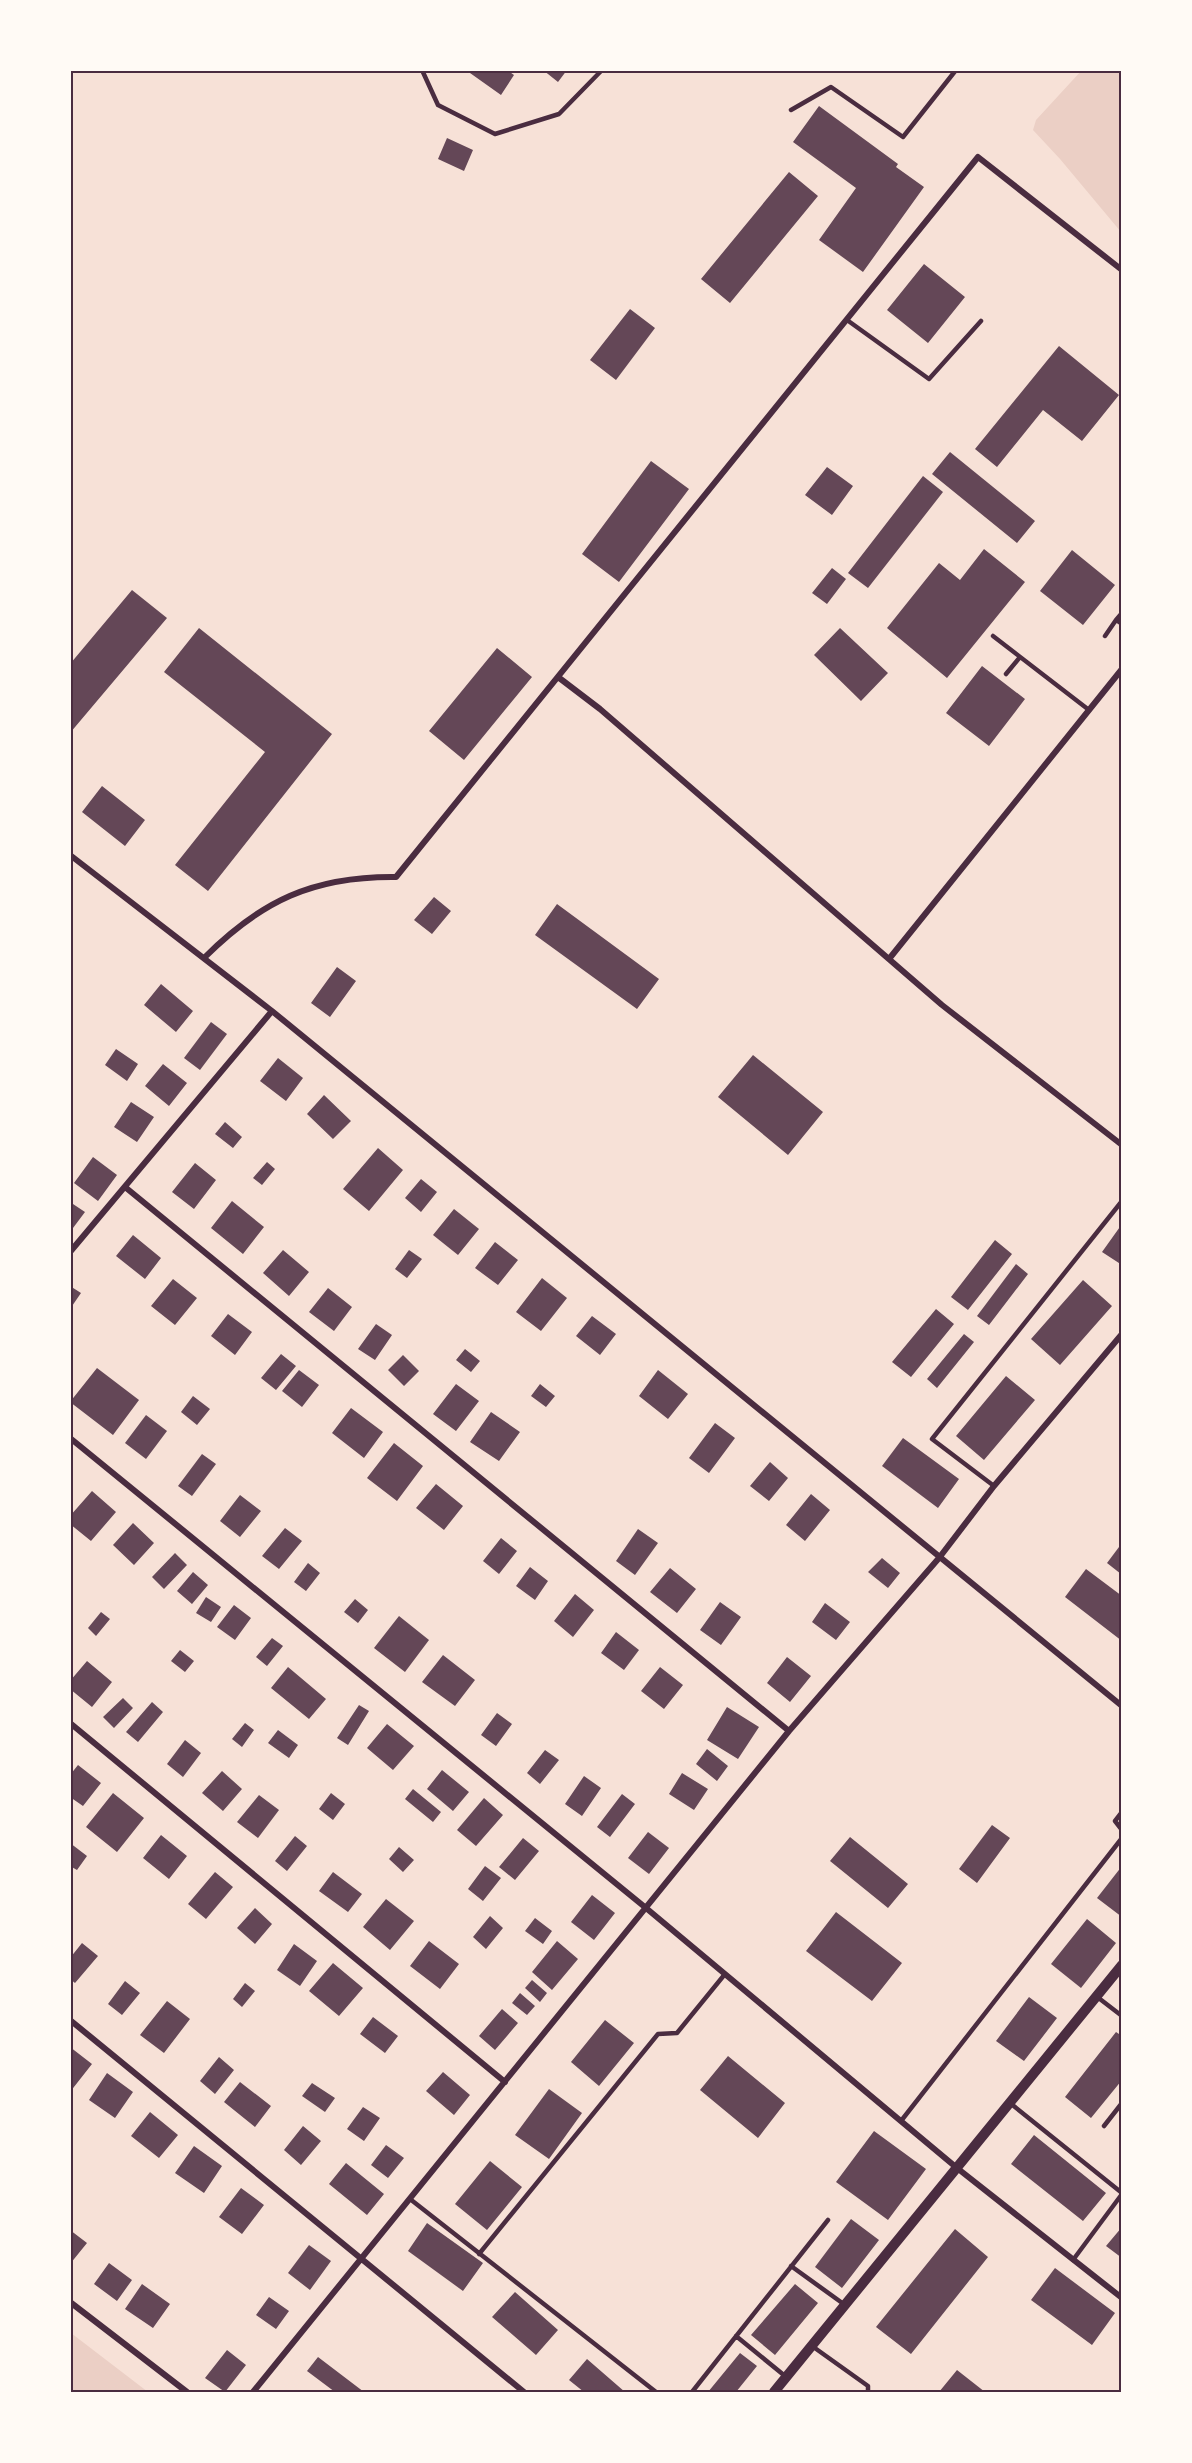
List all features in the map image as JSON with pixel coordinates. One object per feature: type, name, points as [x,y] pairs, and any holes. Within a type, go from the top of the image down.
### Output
[{"type":"street","points":[[204,958],[244,921],[286,895],[366,877],[396,877],[978,158],[1122,270]]},
{"type":"street","points":[[889,959],[1122,669]]},
{"type":"street","points":[[558,677],[600,710],[942,1005],[1122,1145]]},
{"type":"street","points":[[70,855],[272,1011],[1122,1706]]},
{"type":"street","points":[[70,1252],[272,1011]]},
{"type":"street","points":[[124,1187],[789,1731]]},
{"type":"street","points":[[254,2392],[789,1731],[939,1558],[994,1486],[1122,1334]]},
{"type":"street","points":[[70,1438],[646,1908],[957,2168],[1122,2298]]},
{"type":"street","points":[[70,1723],[505,2082]]},
{"type":"street","points":[[774,2392],[1122,1965]]},
{"type":"street","points":[[70,2020],[524,2392]]},
{"type":"street","points":[[70,2302],[187,2392]]},
{"type":"lane","points":[[422,70],[438,105],[495,134],[559,114],[602,70]]},
{"type":"lane","points":[[791,111],[831,87],[903,137],[956,70]]},
{"type":"lane","points":[[847,320],[929,380],[981,321]]},
{"type":"lane","points":[[1105,636],[1122,613]]},
{"type":"lane","points":[[1116,620],[1122,624]]},
{"type":"lane","points":[[993,636],[1089,710]]},
{"type":"lane","points":[[1006,674],[1020,657]]},
{"type":"lane","points":[[994,1486],[932,1438],[1122,1201]]},
{"type":"lane","points":[[1122,1812],[1115,1821],[1122,1830]]},
{"type":"lane","points":[[901,2121],[1122,1838]]},
{"type":"lane","points":[[479,2254],[658,2034],[678,2033],[725,1974]]},
{"type":"lane","points":[[1096,1996],[1122,2016]]},
{"type":"lane","points":[[1010,2103],[1122,2193],[1073,2260]]},
{"type":"lane","points":[[1104,2126],[1122,2103]]},
{"type":"lane","points":[[410,2199],[656,2392]]},
{"type":"lane","points":[[692,2392],[828,2220]]},
{"type":"lane","points":[[791,2266],[845,2305]]},
{"type":"lane","points":[[736,2336],[786,2377]]},
{"type":"lane","points":[[812,2346],[868,2386],[868,2392]]},
{"type":"shaded area","points":[[1082,70],[1121,71],[1121,232],[1033,130],[1036,120]]},
{"type":"shaded area","points":[[71,2333],[148,2392],[71,2392]]},
{"type":"building","points":[[472,70],[507,70],[514,75],[501,95],[470,73]]},
{"type":"building","points":[[543,70],[567,70],[558,82]]},
{"type":"building","points":[[819,106],[898,164],[896,167],[924,187],[863,272],[819,240],[856,188],[793,142]]},
{"type":"building","points":[[447,138],[473,150],[464,171],[438,159]]},
{"type":"building","points":[[789,172],[818,196],[730,303],[701,279]]},
{"type":"building","points":[[924,264],[965,297],[928,343],[887,310]]},
{"type":"building","points":[[630,309],[655,328],[616,380],[590,360]]},
{"type":"building","points":[[1059,346],[1119,395],[1082,441],[1043,410],[997,467],[975,449]]},
{"type":"building","points":[[950,452],[1035,521],[1017,543],[932,474]]},
{"type":"building","points":[[651,461],[689,489],[619,582],[582,554]]},
{"type":"building","points":[[827,467],[853,486],[832,515],[805,495]]},
{"type":"building","points":[[923,476],[943,492],[868,588],[848,573]]},
{"type":"building","points":[[984,549],[1025,582],[947,678],[887,628],[939,563],[960,580]]},
{"type":"building","points":[[1072,550],[1115,585],[1083,625],[1040,591]]},
{"type":"building","points":[[832,568],[846,579],[827,604],[812,593]]},
{"type":"building","points":[[132,590],[167,618],[70,733],[70,664]]},
{"type":"building","points":[[199,628],[332,734],[208,891],[175,865],[265,752],[164,672]]},
{"type":"building","points":[[840,628],[888,673],[861,701],[814,655]]},
{"type":"building","points":[[497,648],[532,677],[464,760],[429,731]]},
{"type":"building","points":[[982,666],[1025,699],[989,746],[946,713]]},
{"type":"building","points":[[102,786],[145,820],[125,846],[82,812]]},
{"type":"building","points":[[434,897],[451,911],[432,934],[414,920]]},
{"type":"building","points":[[557,904],[659,979],[637,1009],[535,935]]},
{"type":"building","points":[[337,967],[356,981],[330,1017],[311,1003]]},
{"type":"building","points":[[161,984],[193,1011],[176,1032],[144,1005]]},
{"type":"building","points":[[211,1022],[227,1034],[200,1070],[184,1058]]},
{"type":"building","points":[[116,1049],[138,1064],[127,1081],[105,1065]]},
{"type":"building","points":[[753,1055],[823,1112],[788,1155],[718,1097]]},
{"type":"building","points":[[278,1058],[303,1078],[286,1101],[260,1081]]},
{"type":"building","points":[[163,1064],[187,1083],[169,1106],[145,1086]]},
{"type":"building","points":[[324,1095],[351,1121],[333,1139],[307,1114]]},
{"type":"building","points":[[131,1102],[154,1117],[137,1142],[114,1127]]},
{"type":"building","points":[[225,1122],[242,1137],[233,1148],[215,1134]]},
{"type":"building","points":[[378,1148],[403,1170],[369,1211],[343,1189]]},
{"type":"building","points":[[93,1157],[117,1175],[98,1201],[74,1183]]},
{"type":"building","points":[[267,1162],[275,1169],[262,1185],[253,1178]]},
{"type":"building","points":[[195,1163],[216,1180],[194,1209],[172,1192]]},
{"type":"building","points":[[421,1179],[437,1192],[421,1212],[405,1198]]},
{"type":"building","points":[[232,1201],[264,1227],[243,1254],[211,1228]]},
{"type":"building","points":[[70,1202],[85,1212],[70,1232]]},
{"type":"building","points":[[454,1209],[479,1229],[458,1255],[433,1235]]},
{"type":"building","points":[[1122,1224],[1122,1265],[1102,1252]]},
{"type":"building","points":[[133,1235],[161,1258],[145,1279],[116,1256]]},
{"type":"building","points":[[995,1240],[1012,1254],[968,1310],[951,1297]]},
{"type":"building","points":[[495,1242],[518,1260],[498,1285],[475,1268]]},
{"type":"building","points":[[283,1250],[309,1272],[289,1296],[263,1273]]},
{"type":"building","points":[[409,1250],[422,1259],[407,1278],[395,1269]]},
{"type":"building","points":[[1016,1264],[1028,1274],[989,1325],[977,1316]]},
{"type":"building","points":[[542,1278],[567,1298],[541,1331],[516,1312]]},
{"type":"building","points":[[173,1279],[197,1298],[175,1325],[151,1306]]},
{"type":"building","points":[[1083,1280],[1112,1306],[1060,1365],[1031,1339]]},
{"type":"building","points":[[70,1286],[81,1293],[70,1309]]},
{"type":"building","points":[[328,1288],[352,1307],[334,1331],[309,1312]]},
{"type":"building","points":[[936,1309],[954,1324],[911,1377],[892,1362]]},
{"type":"building","points":[[228,1314],[252,1332],[235,1355],[211,1336]]},
{"type":"building","points":[[592,1316],[616,1334],[600,1355],[576,1336]]},
{"type":"building","points":[[376,1324],[392,1335],[375,1360],[358,1349]]},
{"type":"building","points":[[964,1334],[974,1342],[937,1388],[927,1379]]},
{"type":"building","points":[[465,1349],[480,1361],[471,1372],[456,1360]]},
{"type":"building","points":[[281,1354],[296,1366],[276,1390],[261,1378]]},
{"type":"building","points":[[403,1355],[419,1371],[404,1386],[388,1370]]},
{"type":"building","points":[[97,1368],[139,1400],[113,1435],[70,1402]]},
{"type":"building","points":[[299,1370],[319,1385],[302,1407],[282,1391]]},
{"type":"building","points":[[658,1370],[688,1394],[668,1419],[639,1396]]},
{"type":"building","points":[[1006,1376],[1035,1400],[984,1460],[956,1436]]},
{"type":"building","points":[[456,1384],[479,1401],[456,1431],[433,1414]]},
{"type":"building","points":[[540,1384],[555,1396],[546,1407],[531,1396]]},
{"type":"building","points":[[193,1396],[210,1409],[197,1425],[181,1412]]},
{"type":"building","points":[[351,1408],[383,1432],[364,1458],[332,1433]]},
{"type":"building","points":[[491,1412],[520,1432],[499,1461],[470,1442]]},
{"type":"building","points":[[146,1415],[167,1431],[146,1459],[125,1443]]},
{"type":"building","points":[[715,1423],[735,1438],[709,1473],[689,1458]]},
{"type":"building","points":[[903,1438],[959,1479],[938,1508],[882,1466]]},
{"type":"building","points":[[394,1443],[423,1466],[397,1501],[367,1478]]},
{"type":"building","points":[[202,1454],[216,1464],[192,1496],[178,1486]]},
{"type":"building","points":[[770,1462],[788,1478],[769,1501],[750,1486]]},
{"type":"building","points":[[436,1484],[463,1506],[444,1530],[416,1508]]},
{"type":"building","points":[[92,1491],[116,1512],[91,1541],[70,1524],[70,1516]]},
{"type":"building","points":[[811,1494],[830,1510],[805,1541],[786,1525]]},
{"type":"building","points":[[240,1495],[261,1511],[240,1537],[220,1521]]},
{"type":"building","points":[[133,1523],[154,1543],[134,1565],[113,1545]]},
{"type":"building","points":[[285,1528],[302,1541],[279,1569],[262,1556]]},
{"type":"building","points":[[638,1529],[658,1543],[635,1575],[616,1561]]},
{"type":"building","points":[[501,1538],[517,1551],[499,1574],[483,1561]]},
{"type":"building","points":[[1122,1543],[1122,1573],[1121,1574],[1107,1563]]},
{"type":"building","points":[[175,1553],[187,1565],[164,1589],[152,1577]]},
{"type":"building","points":[[882,1558],[900,1573],[888,1588],[868,1572]]},
{"type":"building","points":[[308,1563],[320,1573],[306,1591],[294,1582]]},
{"type":"building","points":[[530,1567],[548,1581],[535,1600],[516,1586]]},
{"type":"building","points":[[670,1568],[696,1589],[677,1613],[650,1592]]},
{"type":"building","points":[[1086,1569],[1122,1596],[1122,1641],[1065,1597]]},
{"type":"building","points":[[193,1572],[208,1585],[192,1604],[177,1591]]},
{"type":"building","points":[[575,1594],[594,1610],[573,1637],[554,1621]]},
{"type":"building","points":[[206,1597],[221,1607],[211,1622],[196,1613]]},
{"type":"building","points":[[355,1599],[368,1610],[358,1623],[344,1612]]},
{"type":"building","points":[[720,1602],[741,1617],[721,1645],[700,1630]]},
{"type":"building","points":[[825,1603],[850,1622],[836,1640],[812,1622]]},
{"type":"building","points":[[234,1605],[251,1618],[235,1640],[217,1627]]},
{"type":"building","points":[[101,1612],[110,1619],[96,1636],[88,1628]]},
{"type":"building","points":[[399,1616],[429,1640],[405,1672],[374,1648]]},
{"type":"building","points":[[616,1632],[639,1650],[624,1670],[601,1653]]},
{"type":"building","points":[[272,1638],[283,1646],[267,1666],[256,1657]]},
{"type":"building","points":[[180,1650],[194,1661],[185,1672],[171,1661]]},
{"type":"building","points":[[443,1655],[475,1680],[455,1706],[422,1682]]},
{"type":"building","points":[[787,1657],[811,1676],[790,1702],[767,1683]]},
{"type":"building","points":[[87,1661],[112,1682],[92,1707],[70,1689],[70,1681]]},
{"type":"building","points":[[288,1667],[326,1699],[309,1719],[271,1688]]},
{"type":"building","points":[[660,1667],[683,1685],[664,1709],[641,1691]]},
{"type":"building","points":[[123,1698],[133,1708],[114,1728],[103,1717]]},
{"type":"building","points":[[152,1702],[163,1712],[138,1742],[126,1732]]},
{"type":"building","points":[[359,1705],[369,1711],[348,1745],[337,1738]]},
{"type":"building","points":[[727,1707],[759,1727],[738,1759],[707,1740]]},
{"type":"building","points":[[497,1713],[512,1724],[496,1746],[481,1735]]},
{"type":"building","points":[[245,1723],[254,1730],[242,1747],[232,1739]]},
{"type":"building","points":[[387,1724],[414,1746],[393,1770],[367,1748]]},
{"type":"building","points":[[278,1730],[298,1745],[289,1758],[268,1743]]},
{"type":"building","points":[[185,1740],[201,1753],[183,1777],[167,1764]]},
{"type":"building","points":[[707,1749],[728,1766],[717,1781],[696,1764]]},
{"type":"building","points":[[545,1750],[559,1760],[540,1784],[527,1773]]},
{"type":"building","points":[[78,1765],[101,1783],[83,1806],[70,1797],[70,1775]]},
{"type":"building","points":[[442,1770],[469,1792],[453,1811],[427,1789]]},
{"type":"building","points":[[222,1771],[242,1789],[223,1811],[202,1793]]},
{"type":"building","points":[[682,1773],[708,1789],[694,1810],[669,1794]]},
{"type":"building","points":[[584,1776],[601,1788],[582,1816],[565,1804]]},
{"type":"building","points":[[413,1789],[441,1812],[433,1822],[405,1799]]},
{"type":"building","points":[[113,1793],[144,1818],[117,1852],[86,1827]]},
{"type":"building","points":[[331,1793],[345,1804],[333,1820],[319,1809]]},
{"type":"building","points":[[622,1794],[635,1804],[610,1837],[597,1827]]},
{"type":"building","points":[[259,1795],[279,1810],[258,1838],[237,1822]]},
{"type":"building","points":[[484,1798],[503,1815],[476,1846],[457,1830]]},
{"type":"building","points":[[992,1825],[1010,1838],[977,1883],[959,1869]]},
{"type":"building","points":[[648,1832],[669,1848],[649,1874],[628,1858]]},
{"type":"building","points":[[161,1835],[187,1856],[169,1879],[143,1858]]},
{"type":"building","points":[[295,1836],[307,1846],[287,1871],[275,1861]]},
{"type":"building","points":[[850,1837],[908,1884],[888,1908],[830,1861]]},
{"type":"building","points":[[523,1838],[539,1851],[515,1880],[499,1867]]},
{"type":"building","points":[[70,1843],[87,1856],[77,1870],[70,1866]]},
{"type":"building","points":[[399,1847],[414,1860],[403,1872],[389,1859]]},
{"type":"building","points":[[485,1866],[501,1878],[483,1901],[468,1889]]},
{"type":"building","points":[[1122,1866],[1122,1917],[1097,1898]]},
{"type":"building","points":[[215,1872],[233,1887],[206,1919],[188,1904]]},
{"type":"building","points":[[333,1872],[362,1894],[348,1912],[319,1891]]},
{"type":"building","points":[[592,1895],[615,1913],[594,1940],[571,1922]]},
{"type":"building","points":[[386,1899],[414,1921],[390,1950],[363,1927]]},
{"type":"building","points":[[255,1908],[272,1924],[255,1944],[237,1928]]},
{"type":"building","points":[[836,1912],[902,1963],[872,2001],[806,1951]]},
{"type":"building","points":[[490,1916],[503,1928],[486,1949],[473,1937]]},
{"type":"building","points":[[535,1918],[552,1931],[543,1944],[525,1931]]},
{"type":"building","points":[[1087,1919],[1116,1943],[1081,1988],[1051,1964]]},
{"type":"building","points":[[429,1941],[459,1964],[440,1989],[410,1966]]},
{"type":"building","points":[[557,1941],[578,1959],[552,1990],[532,1972]]},
{"type":"building","points":[[82,1943],[98,1956],[75,1983],[70,1979],[70,1958]]},
{"type":"building","points":[[294,1944],[317,1961],[300,1986],[277,1970]]},
{"type":"building","points":[[333,1963],[363,1988],[339,2016],[309,1991]]},
{"type":"building","points":[[532,1980],[547,1993],[540,2002],[525,1988]]},
{"type":"building","points":[[125,1981],[140,1993],[122,2015],[108,2004]]},
{"type":"building","points":[[245,1983],[255,1991],[242,2007],[233,1999]]},
{"type":"building","points":[[520,1993],[535,2006],[527,2015],[512,2003]]},
{"type":"building","points":[[1029,1997],[1057,2018],[1024,2061],[996,2041]]},
{"type":"building","points":[[167,2001],[190,2019],[164,2053],[140,2035]]},
{"type":"building","points":[[502,2009],[518,2023],[495,2050],[479,2036]]},
{"type":"building","points":[[373,2017],[398,2036],[385,2053],[360,2034]]},
{"type":"building","points":[[605,2020],[634,2043],[599,2086],[571,2062]]},
{"type":"building","points":[[1116,2032],[1122,2036],[1122,2080],[1091,2118],[1065,2097]]},
{"type":"building","points":[[70,2047],[92,2064],[70,2092]]},
{"type":"building","points":[[728,2056],[785,2103],[758,2138],[700,2090]]},
{"type":"building","points":[[219,2057],[234,2070],[215,2094],[200,2081]]},
{"type":"building","points":[[443,2072],[470,2095],[454,2115],[426,2091]]},
{"type":"building","points":[[107,2073],[133,2092],[115,2118],[89,2100]]},
{"type":"building","points":[[240,2082],[271,2106],[255,2127],[224,2102]]},
{"type":"building","points":[[312,2083],[335,2098],[325,2112],[302,2096]]},
{"type":"building","points":[[549,2089],[582,2113],[549,2159],[515,2135]]},
{"type":"building","points":[[363,2107],[380,2118],[364,2141],[347,2129]]},
{"type":"building","points":[[150,2112],[178,2135],[159,2158],[131,2136]]},
{"type":"building","points":[[303,2126],[321,2141],[301,2165],[284,2150]]},
{"type":"building","points":[[874,2131],[926,2169],[888,2220],[836,2182]]},
{"type":"building","points":[[1034,2135],[1106,2193],[1083,2221],[1011,2164]]},
{"type":"building","points":[[386,2145],[404,2158],[388,2178],[371,2165]]},
{"type":"building","points":[[194,2146],[222,2166],[204,2193],[175,2173]]},
{"type":"building","points":[[490,2161],[522,2187],[487,2230],[455,2204]]},
{"type":"building","points":[[346,2163],[384,2194],[367,2215],[329,2184]]},
{"type":"building","points":[[241,2188],[264,2205],[242,2234],[219,2217]]},
{"type":"building","points":[[851,2219],[879,2240],[842,2288],[815,2267]]},
{"type":"building","points":[[427,2223],[483,2263],[463,2291],[408,2251]]},
{"type":"building","points":[[1122,2227],[1122,2258],[1106,2246]]},
{"type":"building","points":[[955,2229],[988,2257],[911,2354],[876,2327]]},
{"type":"building","points":[[70,2230],[87,2243],[70,2264]]},
{"type":"building","points":[[309,2245],[331,2261],[310,2290],[288,2273]]},
{"type":"building","points":[[109,2263],[132,2280],[117,2301],[94,2284]]},
{"type":"building","points":[[1055,2268],[1115,2313],[1092,2345],[1031,2300]]},
{"type":"building","points":[[142,2284],[170,2304],[153,2328],[125,2309]]},
{"type":"building","points":[[795,2284],[818,2303],[775,2355],[751,2335]]},
{"type":"building","points":[[515,2292],[558,2330],[536,2355],[492,2317]]},
{"type":"building","points":[[269,2297],[289,2311],[276,2329],[256,2315]]},
{"type":"building","points":[[227,2350],[246,2365],[225,2392],[205,2378]]},
{"type":"building","points":[[740,2353],[757,2366],[736,2392],[708,2392]]},
{"type":"building","points":[[318,2357],[364,2392],[335,2392],[307,2371]]},
{"type":"building","points":[[587,2359],[625,2392],[584,2392],[569,2380]]},
{"type":"building","points":[[957,2370],[985,2392],[939,2392]]}]
